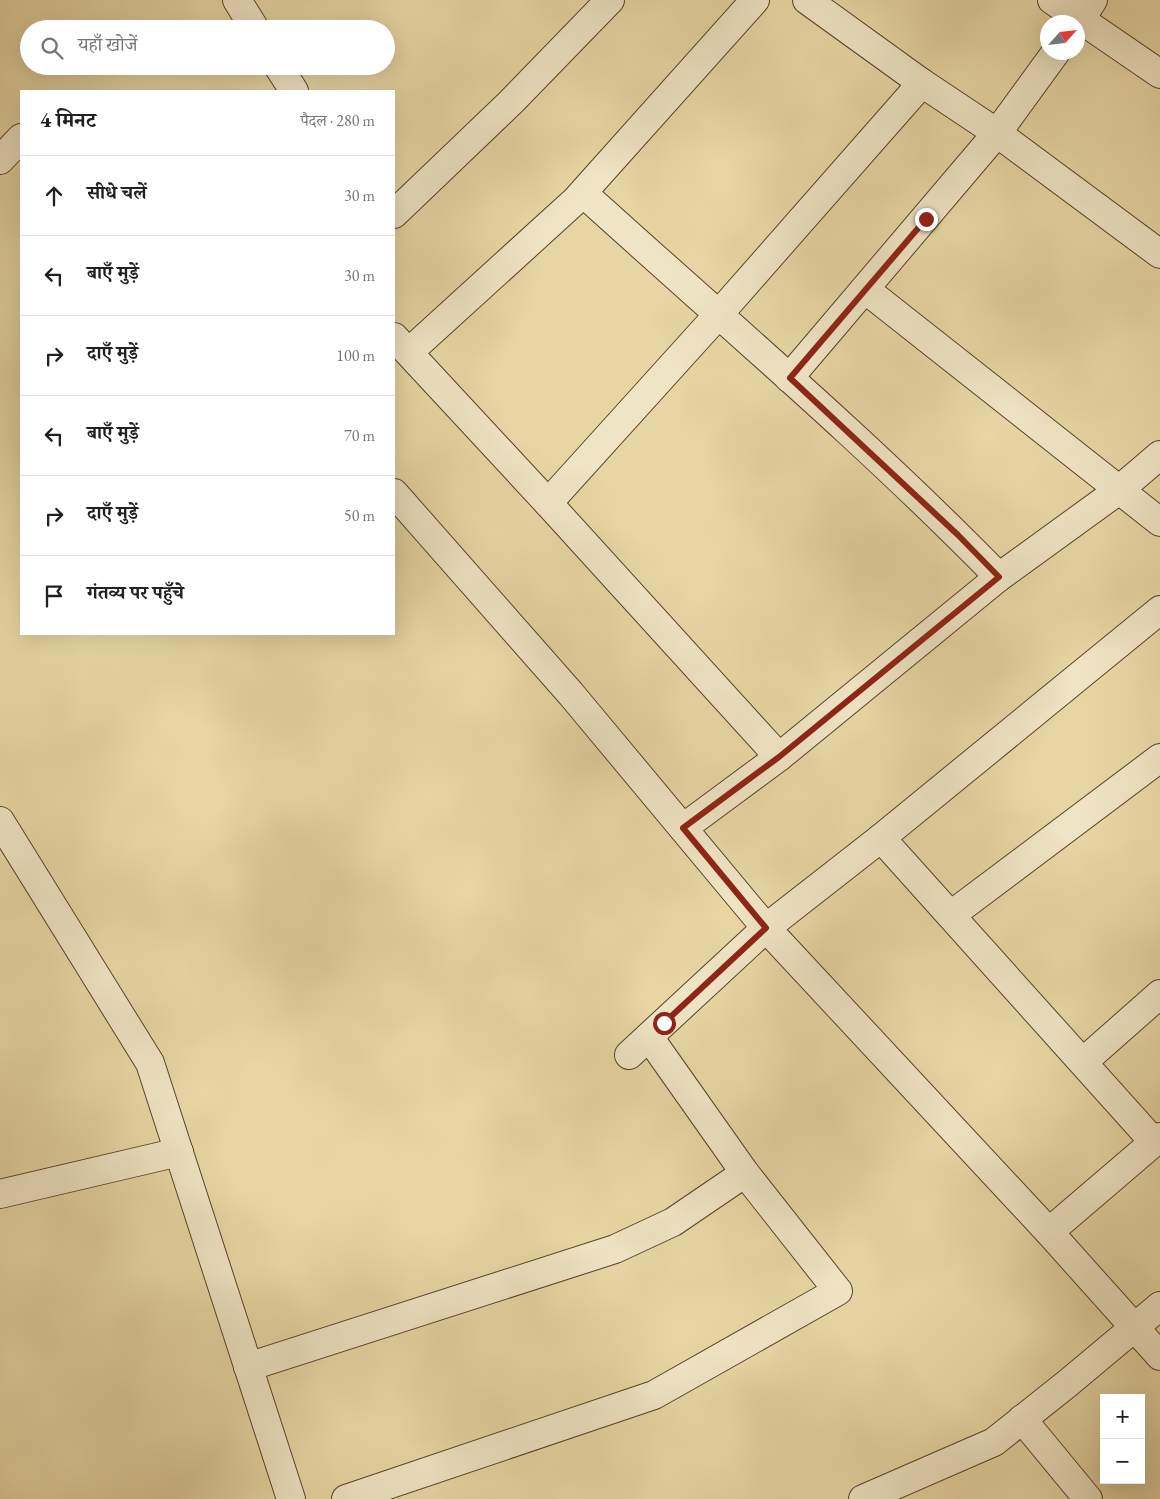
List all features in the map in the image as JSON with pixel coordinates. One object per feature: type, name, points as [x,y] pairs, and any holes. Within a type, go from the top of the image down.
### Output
[{"type":"street","points":[[237,0],[249,20]]},
{"type":"street","points":[[395,213],[510,102],[610,0]]},
{"type":"street","points":[[755,0],[583,192],[402,345],[779,757]]},
{"type":"street","points":[[807,0],[922,83],[998,133],[1160,254]]},
{"type":"street","points":[[1052,0],[1084,14],[1160,74]]},
{"type":"street","points":[[790,378],[998,133],[1050,60]]},
{"type":"street","points":[[284,75],[293,90]]},
{"type":"street","points":[[548,503],[718,315],[922,83]]},
{"type":"street","points":[[0,160],[20,139]]},
{"type":"street","points":[[583,192],[790,378],[958,535],[999,577]]},
{"type":"street","points":[[866,290],[1160,522]]},
{"type":"street","points":[[683,828],[779,757],[999,577],[1120,490],[1160,455]]},
{"type":"street","points":[[395,494],[571,694],[766,928],[1049,1232],[1160,1356]]},
{"type":"street","points":[[346,1499],[654,1395],[838,1291],[745,1173],[639,1046],[766,928],[881,838],[1160,610]]},
{"type":"street","points":[[951,915],[1160,758]]},
{"type":"street","points":[[0,821],[150,1063],[291,1499]]},
{"type":"street","points":[[881,838],[1082,1062],[1157,1139],[1049,1232]]},
{"type":"street","points":[[1082,1062],[1160,994]]},
{"type":"street","points":[[0,1194],[179,1152]]},
{"type":"street","points":[[248,1367],[615,1249],[673,1222],[745,1173]]},
{"type":"street","points":[[862,1499],[994,1442],[1160,1306]]},
{"type":"street","points":[[1022,1419],[1088,1499]]},
{"type":"route","points":[[664,1023],[766,928],[683,828],[779,757],[999,577],[958,535],[790,378],[926,219]]}]
